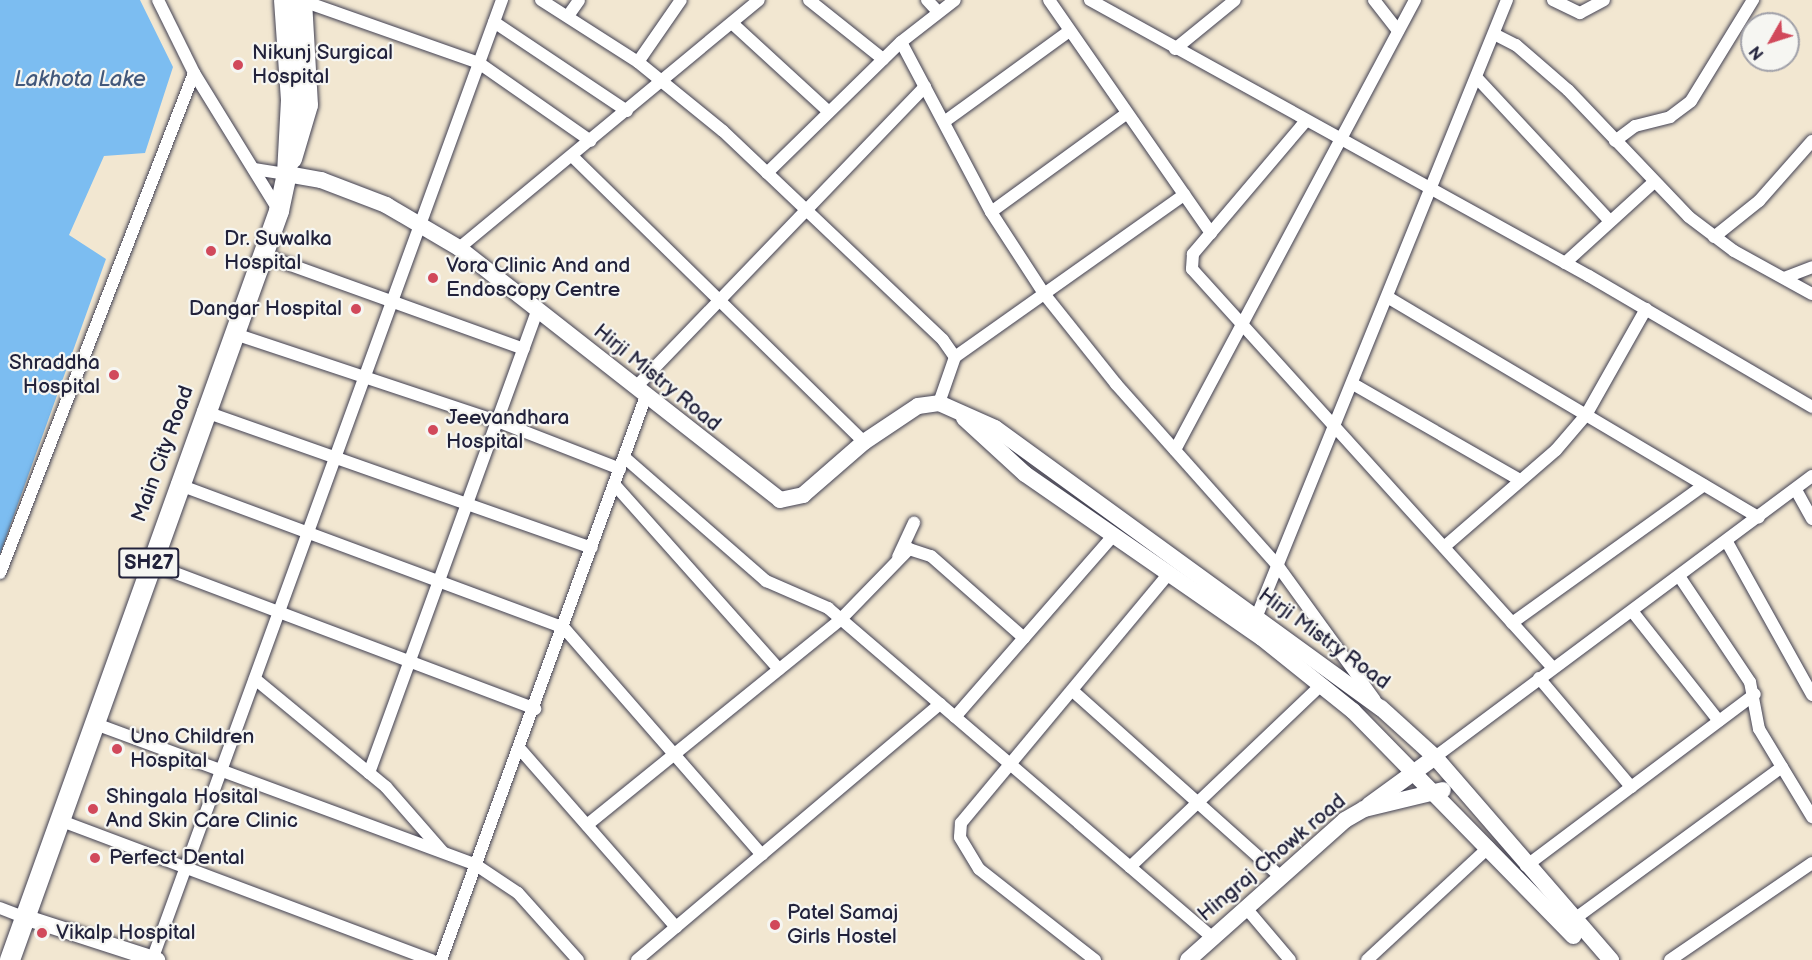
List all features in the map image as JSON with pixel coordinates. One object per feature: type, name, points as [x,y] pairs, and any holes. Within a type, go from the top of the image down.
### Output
[{"type":"main road","name":"Main City Road","points":[[284,0],[292,61],[287,171]]},
{"type":"main road","name":"Main City Road","points":[[10,960],[203,411],[235,334],[279,211],[287,171],[308,105],[302,0]]},
{"type":"main road","name":"Hirji Mistry Road","points":[[287,171],[321,180],[422,224],[459,248],[537,312],[780,500],[803,495],[898,416],[939,403],[994,428],[1381,708],[1435,757],[1526,866],[1611,960]]},
{"type":"main road","name":"Hirji Mistry Road","points":[[959,413],[993,450],[1322,684],[1434,791],[1595,960]]},
{"type":"main road","points":[[1364,809],[1435,757]]},
{"type":"main road","name":"Hingraj Chowk road","points":[[1188,960],[1280,876],[1364,809],[1434,791],[1461,788]]},
{"type":"main road","points":[[24,917],[154,960]]},
{"type":"street","points":[[158,0],[194,73],[279,211]]},
{"type":"street","points":[[302,0],[479,63],[591,141]]},
{"type":"street","points":[[154,960],[220,771],[422,224],[502,0]]},
{"type":"street","points":[[541,0],[638,62],[663,82],[767,173],[955,357]]},
{"type":"street","points":[[568,16],[579,0]]},
{"type":"street","points":[[638,62],[681,0]]},
{"type":"street","points":[[459,248],[663,82],[759,0]]},
{"type":"street","points":[[809,0],[883,59]]},
{"type":"street","points":[[927,0],[938,12]]},
{"type":"street","points":[[767,173],[901,42],[955,0]]},
{"type":"street","points":[[1048,0],[1068,32],[1211,233]]},
{"type":"street","points":[[1090,0],[1304,123],[1565,262],[1812,406]]},
{"type":"street","points":[[1174,49],[1235,0]]},
{"type":"street","points":[[1374,0],[1398,31]]},
{"type":"street","points":[[1175,450],[1414,0]]},
{"type":"street","points":[[1257,618],[1433,191],[1507,0]]},
{"type":"street","points":[[1552,0],[1580,13],[1604,0]]},
{"type":"street","points":[[1616,141],[1635,126],[1670,117],[1690,101],[1753,0]]},
{"type":"street","points":[[494,22],[627,111]]},
{"type":"street","points":[[733,24],[829,112]]},
{"type":"street","points":[[944,122],[1068,32]]},
{"type":"street","points":[[1494,34],[1529,55],[1654,182],[1714,237],[1812,294]]},
{"type":"street","points":[[901,42],[991,212],[1045,295],[1175,450],[1278,566],[1381,708]]},
{"type":"street","points":[[0,573],[194,73]]},
{"type":"street","points":[[1477,78],[1610,221]]},
{"type":"street","points":[[441,960],[564,628],[622,463],[641,392],[717,299],[925,87]]},
{"type":"street","points":[[991,212],[1126,114]]},
{"type":"street","points":[[1304,123],[1193,254],[1192,269],[1243,321],[1335,427],[1553,668]]},
{"type":"street","points":[[1714,237],[1759,201],[1812,141]]},
{"type":"street","points":[[572,156],[864,442]]},
{"type":"street","points":[[254,169],[287,171]]},
{"type":"street","points":[[1565,262],[1654,182]]},
{"type":"street","points":[[939,403],[955,357],[1184,195]]},
{"type":"street","points":[[263,255],[524,349]]},
{"type":"street","points":[[1784,278],[1812,267]]},
{"type":"street","points":[[1389,298],[1760,518]]},
{"type":"street","points":[[1444,547],[1520,480],[1586,415],[1646,309]]},
{"type":"street","points":[[369,773],[537,312]]},
{"type":"street","points":[[235,334],[622,463],[766,581],[788,595],[820,603],[841,619],[1213,938]]},
{"type":"street","points":[[1353,384],[1520,480]]},
{"type":"street","points":[[203,411],[468,501],[592,548]]},
{"type":"street","points":[[1435,757],[1539,678],[1760,518],[1812,476]]},
{"type":"street","points":[[177,484],[564,628],[762,855]]},
{"type":"street","points":[[614,484],[779,669]]},
{"type":"street","points":[[1512,623],[1704,485]]},
{"type":"street","points":[[1796,490],[1812,519]]},
{"type":"street","points":[[898,557],[914,523]]},
{"type":"street","points":[[955,717],[1113,536]]},
{"type":"street","points":[[1727,542],[1812,695]]},
{"type":"street","points":[[587,825],[841,619],[898,557],[909,549],[931,556],[1024,638]]},
{"type":"street","points":[[149,563],[535,709]]},
{"type":"street","points":[[1095,960],[968,856],[961,823],[1074,692],[1169,573]]},
{"type":"street","points":[[1679,576],[1755,694],[1759,729],[1812,816]]},
{"type":"street","points":[[1632,611],[1719,721]]},
{"type":"street","points":[[1539,678],[1631,787]]},
{"type":"street","points":[[255,679],[369,773],[414,815],[444,853]]},
{"type":"street","points":[[1130,867],[1322,684]]},
{"type":"street","points":[[1074,692],[1280,876]]},
{"type":"street","points":[[1526,866],[1755,694]]},
{"type":"street","points":[[637,960],[940,704]]},
{"type":"street","points":[[93,723],[476,865],[518,893],[578,960]]},
{"type":"street","points":[[520,749],[676,927]]},
{"type":"street","points":[[1573,920],[1782,767]]},
{"type":"street","points":[[58,820],[187,864],[432,960]]},
{"type":"street","points":[[1367,960],[1489,847]]},
{"type":"street","points":[[1671,960],[1812,863]]},
{"type":"street","points":[[0,908],[24,917]]},
{"type":"street","points":[[1246,908],[1290,960]]},
{"type":"water","name":"Lakhota Lake","points":[[0,0],[140,0],[173,67],[145,153],[104,156],[69,235],[106,259],[0,554]]},
{"type":"place","name":"Nikunj Surgical Hospital","points":[[238,65]]},
{"type":"place","name":"Dr. Suwalka Hospital","points":[[211,251]]},
{"type":"place","name":"Vora Clinic And and Endoscopy Centre","points":[[433,278]]},
{"type":"place","name":"Dangar Hospital","points":[[356,309]]},
{"type":"place","name":"Shraddha Hospital","points":[[114,375]]},
{"type":"place","name":"Jeevandhara Hospital","points":[[433,430]]},
{"type":"place","name":"Uno Children Hospital","points":[[117,749]]},
{"type":"place","name":"Shingala Hosital And Skin Care Clinic","points":[[93,809]]},
{"type":"place","name":"Perfect Dental","points":[[95,858]]},
{"type":"place","name":"Patel Samaj Girls Hostel","points":[[775,925]]},
{"type":"place","name":"Vikalp Hospital","points":[[42,933]]}]
